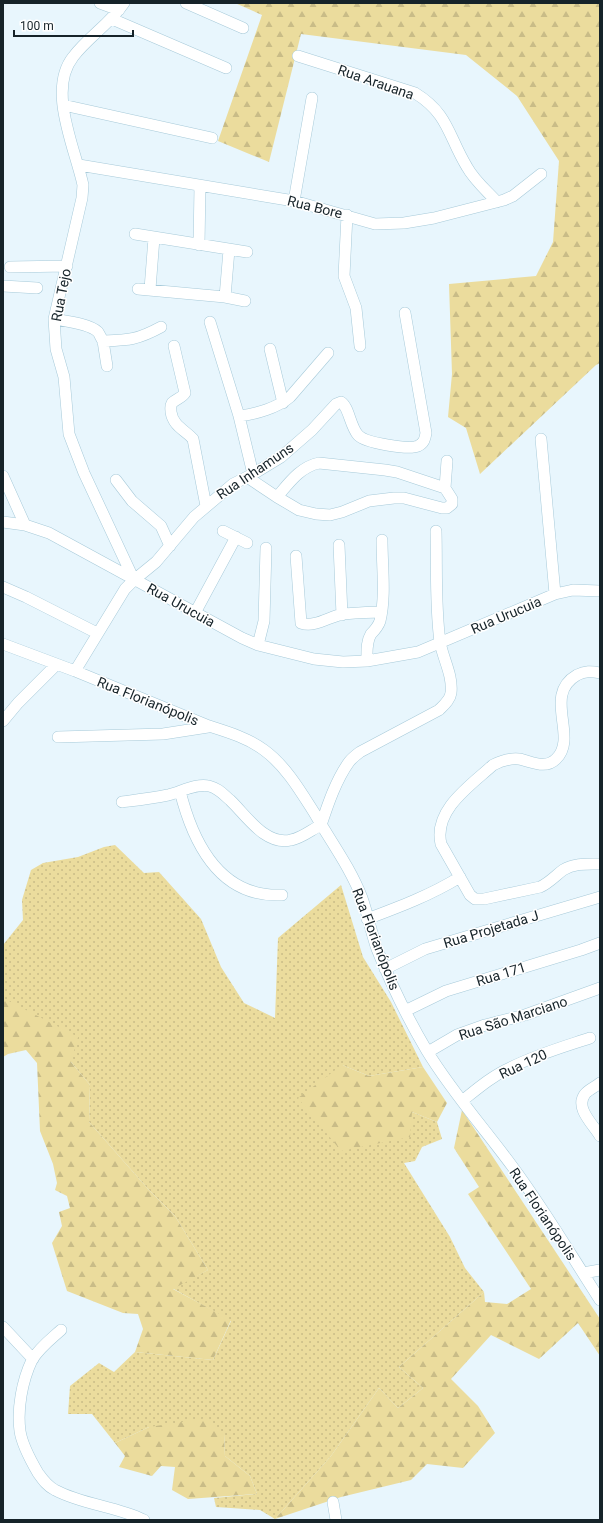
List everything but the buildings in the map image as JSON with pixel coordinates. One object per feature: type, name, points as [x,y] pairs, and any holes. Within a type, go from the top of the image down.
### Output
[{"type":"street","points":[[100,3],[121,6]]},
{"type":"street","points":[[186,3],[243,28]]},
{"type":"street","name":"Rua Tejo","points":[[121,6],[112,19],[73,57],[65,71],[62,85],[63,105],[83,184],[82,198],[54,319],[56,349],[64,377],[69,434],[84,473],[134,580]]},
{"type":"street","points":[[112,19],[226,68]]},
{"type":"street","name":"Rua Arauana","points":[[298,56],[415,93],[426,100],[438,112],[446,124],[466,167],[497,202]]},
{"type":"street","points":[[294,201],[312,98]]},
{"type":"street","points":[[63,105],[212,138]]},
{"type":"street","name":"Rua Bore","points":[[79,166],[294,201],[375,224],[404,223],[434,218],[497,202],[513,196],[541,174]]},
{"type":"street","points":[[199,244],[200,186]]},
{"type":"street","points":[[347,215],[344,276],[356,308],[360,346]]},
{"type":"street","points":[[135,234],[247,252]]},
{"type":"street","points":[[150,289],[154,238]]},
{"type":"street","points":[[225,297],[229,250]]},
{"type":"street","points":[[10,267],[66,266]]},
{"type":"street","points":[[3,286],[37,288]]},
{"type":"street","points":[[138,289],[225,297],[244,301]]},
{"type":"street","name":"Rua Inhamuns","points":[[75,672],[125,589],[156,562],[194,517],[233,484],[250,476],[281,457],[312,430],[336,404],[340,402],[344,405],[354,430],[365,440],[374,443],[414,447],[422,443],[425,439],[426,433],[405,313]]},
{"type":"street","points":[[54,319],[94,329],[103,341],[107,366]]},
{"type":"street","points":[[210,322],[239,416],[250,476],[277,497],[305,512],[330,515],[342,512],[369,501],[394,498],[404,498],[447,508],[452,504],[452,500],[445,488],[447,461]]},
{"type":"street","points":[[103,341],[138,338],[161,327]]},
{"type":"street","points":[[174,346],[185,391],[182,396],[172,404],[172,416],[181,430],[193,439],[206,506]]},
{"type":"street","points":[[270,349],[283,403]]},
{"type":"street","points":[[239,416],[250,415],[283,403],[290,398],[328,353]]},
{"type":"street","points":[[541,439],[555,594]]},
{"type":"street","points":[[277,497],[303,470],[311,465],[319,463],[397,472],[445,488]]},
{"type":"street","points":[[3,476],[25,525]]},
{"type":"street","points":[[116,480],[132,501],[161,526],[170,546]]},
{"type":"street","name":"Rua Urucuia","points":[[3,522],[25,525],[49,533],[195,614],[258,645],[314,659],[343,662],[367,661],[418,652],[555,594],[573,590],[600,591]]},
{"type":"street","points":[[223,531],[247,543]]},
{"type":"street","points":[[122,802],[180,792],[196,786],[205,785],[220,791],[261,831],[272,838],[290,840],[301,837],[321,825],[332,794],[349,761],[360,752],[424,719],[446,703],[451,695],[451,685],[440,643],[436,531]]},
{"type":"street","points":[[195,614],[236,537]]},
{"type":"street","points":[[367,661],[368,640],[379,623],[381,612],[382,540]]},
{"type":"street","points":[[338,545],[342,614]]},
{"type":"street","points":[[258,645],[264,621],[266,548]]},
{"type":"street","points":[[296,556],[300,621],[304,624],[319,622],[342,614],[381,612]]},
{"type":"street","points":[[3,587],[26,597],[97,634]]},
{"type":"street","name":"Rua Florianópolis","points":[[4,647],[56,664],[209,726],[243,738],[264,750],[280,764],[300,789],[344,860],[362,899],[367,919],[385,969],[405,1011],[428,1052],[462,1101],[537,1200],[600,1300]]},
{"type":"street","points":[[3,720],[56,664]]},
{"type":"street","points":[[600,673],[592,671],[583,672],[572,678],[563,689],[560,710],[564,732],[563,746],[561,753],[555,760],[544,765],[520,759],[510,759],[500,761],[493,765],[454,801],[444,817],[439,835],[441,844],[470,895],[479,900],[540,887],[564,869],[573,865],[600,864]]},
{"type":"street","points":[[58,737],[163,734],[209,726]]},
{"type":"street","points":[[180,792],[186,815],[196,837],[204,854],[214,866],[231,882],[252,892],[282,895]]},
{"type":"street","points":[[367,919],[407,904],[442,888],[460,877]]},
{"type":"street","name":"Rua Projetada J","points":[[385,969],[425,949],[600,897]]},
{"type":"street","name":"Rua 171","points":[[405,1011],[446,991],[582,950],[600,943]]},
{"type":"street","name":"Rua São Marciano","points":[[428,1052],[457,1036],[485,1025],[525,1015],[600,988]]},
{"type":"street","name":"Rua 120","points":[[462,1101],[482,1084],[509,1068],[550,1051],[590,1038]]},
{"type":"street","points":[[600,1083],[585,1094],[581,1107],[600,1136]]},
{"type":"street","points":[[583,1273],[600,1270]]},
{"type":"street","points":[[3,1327],[33,1359]]},
{"type":"street","points":[[61,1330],[42,1347],[33,1359],[25,1378],[20,1406],[20,1432],[33,1465],[46,1483],[54,1490],[73,1498],[116,1509],[144,1520]]},
{"type":"street","points":[[333,1502],[336,1520]]},
{"type":"green space","points":[[235,3],[600,3],[600,363],[596,365],[480,474],[466,428],[448,417],[452,374],[449,284],[536,276],[553,242],[559,161],[517,96],[466,55],[301,34],[269,162],[218,141],[262,15]]},
{"type":"green space","points":[[115,845],[144,873],[159,872],[201,919],[221,967],[244,1003],[275,1018],[278,938],[341,885],[363,957],[391,1002],[423,1067],[369,1076],[342,1065],[412,1112],[437,1122],[442,1139],[422,1147],[415,1161],[404,1163],[450,1237],[465,1268],[484,1292],[399,1367],[423,1388],[398,1408],[379,1388],[331,1456],[275,1519],[260,1510],[216,1507],[214,1498],[257,1494],[250,1476],[225,1456],[224,1434],[149,1427],[115,1443],[92,1414],[68,1414],[70,1386],[99,1363],[114,1372],[135,1352],[213,1360],[231,1321],[172,1288],[208,1270],[175,1216],[149,1190],[89,1122],[90,1085],[71,1062],[3,998],[3,945],[23,920],[22,900],[31,870],[43,863],[78,857],[104,847]]},
{"type":"green space","points":[[3,998],[78,1037],[71,1062],[90,1085],[89,1122],[149,1190],[175,1216],[208,1270],[173,1289],[231,1320],[213,1360],[135,1352],[143,1329],[138,1314],[123,1313],[67,1291],[52,1243],[62,1226],[59,1212],[70,1208],[67,1196],[55,1190],[57,1183],[53,1164],[40,1131],[37,1063],[26,1050],[8,1054],[3,1057]]},
{"type":"green space","points":[[342,1065],[369,1076],[423,1067],[447,1103],[437,1122],[412,1112],[410,1137],[341,1151],[298,1098]]},
{"type":"green space","points":[[462,1110],[600,1319],[600,1356],[578,1323],[539,1359],[491,1335],[451,1379],[478,1406],[495,1433],[463,1468],[427,1464],[411,1480],[341,1497],[275,1519],[331,1456],[379,1388],[398,1408],[423,1388],[399,1367],[484,1292],[485,1302],[507,1304],[531,1289],[468,1194],[479,1187],[454,1148]]},
{"type":"green space","points":[[208,1418],[224,1434],[225,1456],[250,1476],[257,1494],[188,1499],[172,1490],[175,1467],[161,1466],[152,1476],[119,1467],[125,1456],[115,1443],[149,1427]]}]
